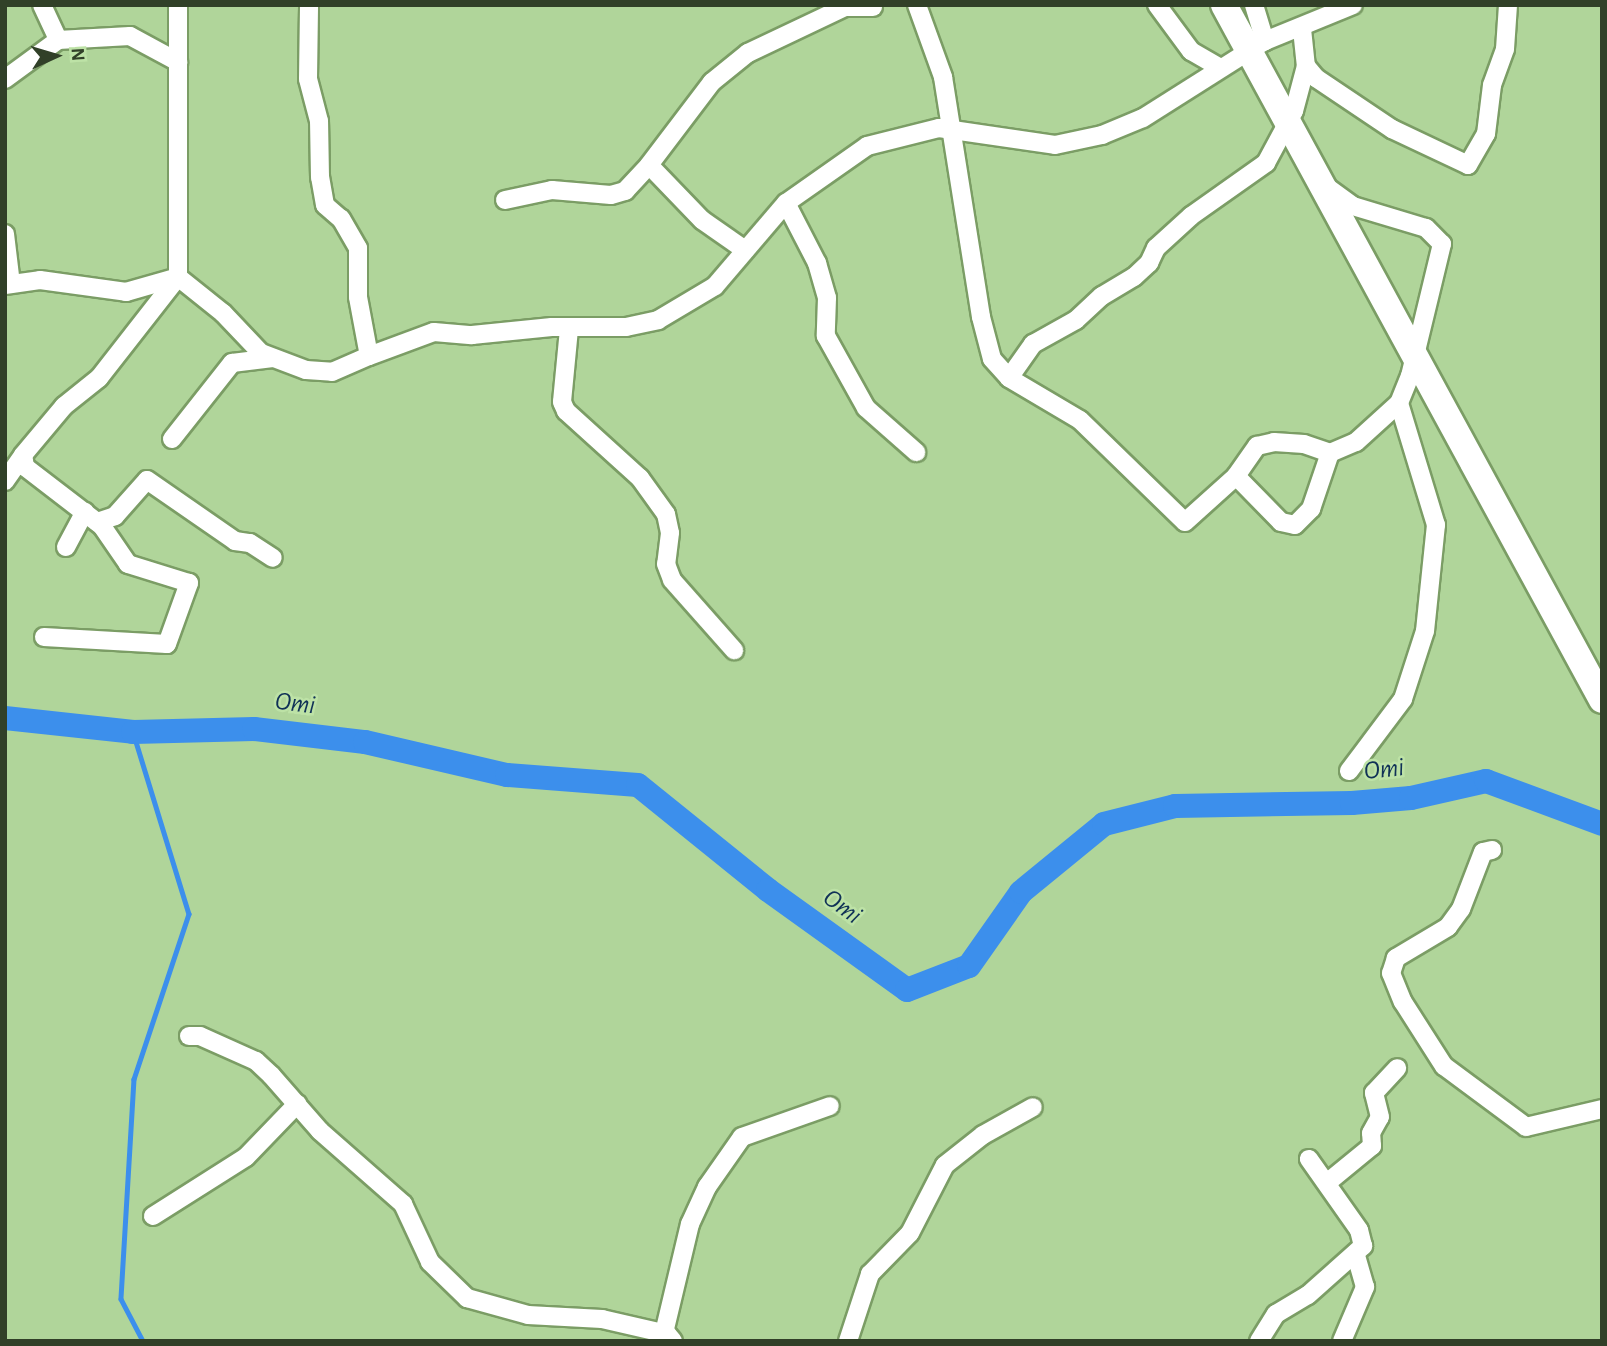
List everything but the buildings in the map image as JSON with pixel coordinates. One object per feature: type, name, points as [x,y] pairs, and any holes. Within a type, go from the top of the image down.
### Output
[{"type":"highway","points":[[1224,5],[1602,700]]},
{"type":"street","points":[[42,5],[58,40]]},
{"type":"street","points":[[5,481],[64,406],[99,378],[178,277],[178,5]]},
{"type":"street","points":[[309,5],[308,79],[319,121],[320,177],[326,205],[341,219],[358,248],[358,297],[369,356]]},
{"type":"street","points":[[917,5],[943,77],[981,317],[992,359],[1009,378],[1080,420],[1185,522],[1236,476],[1257,446],[1274,442],[1304,444],[1330,453],[1356,442],[1399,403],[1443,244],[1426,228],[1353,206],[1331,191],[1300,153],[1294,111]]},
{"type":"street","points":[[1157,5],[1191,51],[1219,67]]},
{"type":"street","points":[[1254,5],[1265,41]]},
{"type":"street","points":[[178,277],[223,313],[261,353],[306,370],[332,372],[434,332],[472,335],[658,320],[715,286],[786,203],[867,146],[912,131],[952,131],[1055,145],[1102,135],[1143,118],[1219,67],[1265,41],[1302,29],[1353,5]]},
{"type":"street","points":[[1306,66],[1371,117],[1459,164],[1468,165],[1486,134],[1492,85],[1506,49],[1508,5]]},
{"type":"street","points":[[505,200],[552,190],[611,195],[625,191],[649,165],[712,82],[748,53],[833,12],[873,7]]},
{"type":"street","points":[[1009,378],[1033,344],[1076,320],[1096,301],[1134,277],[1149,263],[1156,248],[1191,216],[1266,163],[1294,111],[1306,66],[1302,29]]},
{"type":"street","points":[[5,79],[58,40],[130,36],[178,62]]},
{"type":"street","points":[[649,165],[702,220],[745,250]]},
{"type":"street","points":[[786,203],[817,263],[827,298],[826,336],[866,408],[916,452]]},
{"type":"street","points":[[5,234],[8,284],[40,280],[126,292],[178,277]]},
{"type":"street","points":[[569,329],[562,401],[566,411],[640,478],[666,514],[670,533],[666,564],[672,580],[734,650]]},
{"type":"street","points":[[172,439],[232,363],[273,358]]},
{"type":"street","points":[[1349,771],[1403,699],[1425,631],[1436,525],[1399,403]]},
{"type":"street","points":[[1236,476],[1281,522],[1295,525],[1311,509],[1330,453]]},
{"type":"street","points":[[23,455],[25,467],[91,517],[128,564],[189,583],[167,643],[44,637]]},
{"type":"street","points":[[66,547],[91,517],[115,516],[147,480],[234,541],[250,543],[273,558]]},
{"type":"street","points":[[1492,850],[1483,852],[1461,909],[1448,927],[1396,957],[1391,973],[1399,992],[1444,1066],[1526,1127],[1602,1109]]},
{"type":"street","points":[[189,1036],[200,1036],[256,1061],[346,1156],[403,1204],[430,1262],[467,1298],[528,1315],[602,1319],[668,1337],[690,1224],[706,1187],[742,1137],[830,1106]]},
{"type":"street","points":[[1328,1182],[1372,1146],[1371,1133],[1380,1117],[1374,1093],[1397,1068]]},
{"type":"street","points":[[153,1216],[246,1157],[297,1104]]},
{"type":"street","points":[[848,1341],[870,1274],[910,1233],[945,1165],[984,1135],[1032,1107]]},
{"type":"street","points":[[1259,1341],[1276,1314],[1308,1295],[1363,1246],[1359,1230],[1328,1182],[1309,1159]]},
{"type":"street","points":[[1342,1341],[1365,1287],[1355,1253]]},
{"type":"waterway","name":"Omi","points":[[5,718],[133,732],[254,729],[365,742],[507,775],[638,785],[768,890],[907,990],[969,966],[1021,892],[1104,824],[1175,806],[1352,803],[1411,798],[1486,781],[1602,824]]},
{"type":"waterway","points":[[133,732],[189,914],[134,1079],[121,1299],[143,1341]]}]
